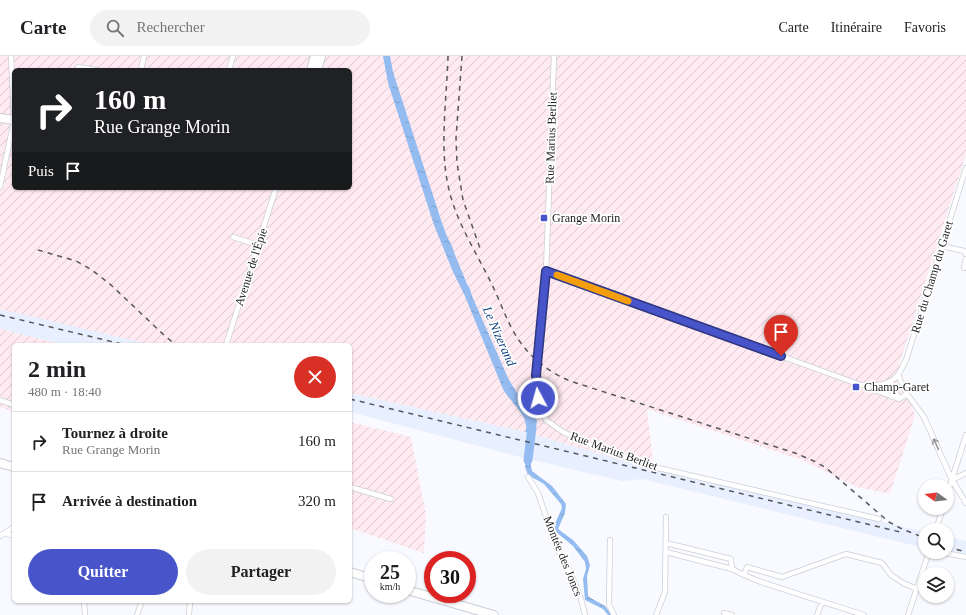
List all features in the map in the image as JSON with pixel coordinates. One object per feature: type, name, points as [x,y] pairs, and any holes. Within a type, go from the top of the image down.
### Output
[{"type":"main road","points":[[312,68],[315,56]]},
{"type":"main road","points":[[318,68],[321,56]]},
{"type":"main road","points":[[0,118],[12,121]]},
{"type":"main road","points":[[0,122],[12,122]]},
{"type":"main road","points":[[0,463],[12,466]]},
{"type":"main road","points":[[352,573],[364,576]]},
{"type":"main road","points":[[416,593],[494,615]]},
{"type":"street","points":[[11,56],[12,78]]},
{"type":"street","points":[[141,68],[144,56]]},
{"type":"street","points":[[230,68],[233,56]]},
{"type":"street","name":"Rue Marius Berliet","points":[[554,56],[546,271],[536,375],[538,398],[546,420],[563,432],[593,446],[654,467],[879,519]]},
{"type":"street","points":[[78,67],[84,68]]},
{"type":"street","points":[[0,187],[12,131]]},
{"type":"street","name":"Rue du Champ du Garet","points":[[890,381],[898,375],[906,360],[966,168]]},
{"type":"street","name":"Avenue de l'Épie","points":[[227,343],[275,190]]},
{"type":"street","points":[[233,237],[258,245]]},
{"type":"street","points":[[942,246],[964,251],[966,254]]},
{"type":"street","points":[[964,268],[966,259]]},
{"type":"street","points":[[546,271],[899,399]]},
{"type":"street","points":[[898,375],[907,394],[924,417],[952,479]]},
{"type":"street","points":[[861,385],[877,386],[890,381],[899,399]]},
{"type":"street","points":[[899,399],[907,394]]},
{"type":"street","points":[[0,400],[12,404]]},
{"type":"street","points":[[952,479],[966,435]]},
{"type":"street","points":[[954,479],[966,473]]},
{"type":"street","name":"Montée des Joncs","points":[[528,477],[538,493],[557,548],[570,571],[581,599],[585,615]]},
{"type":"street","points":[[954,483],[966,504]]},
{"type":"street","points":[[352,488],[391,499]]},
{"type":"street","points":[[656,615],[665,592],[666,517]]},
{"type":"street","points":[[0,536],[12,528]]},
{"type":"street","points":[[4,533],[12,535]]},
{"type":"street","points":[[610,540],[609,605],[614,615]]},
{"type":"street","points":[[666,543],[731,560],[732,569]]},
{"type":"street","points":[[666,552],[732,569],[744,576],[864,615]]},
{"type":"street","points":[[744,576],[747,567],[782,577],[846,554],[882,563],[891,575],[903,583],[917,589]]},
{"type":"street","points":[[954,555],[966,558]]},
{"type":"street","points":[[908,615],[927,559]]},
{"type":"street","points":[[817,615],[822,602]]},
{"type":"street","points":[[84,603],[85,615]]},
{"type":"street","points":[[137,615],[141,603]]},
{"type":"street","points":[[188,615],[190,603]]},
{"type":"street","points":[[724,613],[732,615]]},
{"type":"shaded area","points":[[0,56],[966,56],[966,154],[899,365],[915,415],[890,494],[857,487],[802,460],[647,409],[654,469],[521,431],[352,393],[352,343],[144,343],[0,309]]},
{"type":"shaded area","points":[[0,309],[36,316],[145,343],[56,343],[0,329]]},
{"type":"shaded area","points":[[0,329],[56,343],[12,343],[12,411],[0,407]]},
{"type":"shaded area","points":[[352,393],[521,431],[654,469],[918,530],[918,547],[643,479],[622,481],[520,457],[352,413]]},
{"type":"shaded area","points":[[352,422],[411,437],[426,515],[424,553],[352,529]]},
{"type":"shaded area","points":[[954,538],[966,541],[966,554],[954,551]]},
{"type":"water","points":[[383,56],[390,56],[393,72],[442,223],[472,296],[508,378],[537,421],[534,437],[530,433],[525,432],[526,427],[523,415],[503,389],[434,225],[388,83]]},
{"type":"water","points":[[527,449],[530,450],[532,471],[552,486],[566,504],[565,513],[558,529],[573,540],[587,556],[590,565],[587,576],[589,597],[605,606],[612,615],[608,615],[603,609],[585,600],[583,579],[586,569],[585,562],[573,546],[553,528],[562,508],[561,504],[544,484],[528,475],[525,467]]},
{"type":"waterway","name":"Le Nizerand","points":[[528,460],[532,427],[530,423]]},
{"type":"railway","points":[[448,56],[444,118],[444,150],[450,195],[467,237],[495,291],[511,327],[519,341],[534,358],[557,375],[570,381],[795,453],[816,462],[826,468],[889,522],[918,535]]},
{"type":"railway","points":[[462,56],[456,138],[457,163],[463,200],[481,251]]},
{"type":"railway","points":[[38,250],[76,261],[92,270],[111,285],[174,343]]},
{"type":"railway","points":[[0,315],[118,343]]},
{"type":"railway","points":[[352,399],[900,532]]},
{"type":"railway","points":[[954,549],[966,552]]},
{"type":"slow traffic","points":[[557,275],[628,301]]},
{"type":"place","name":"Grange Morin","points":[[544,218]]},
{"type":"place","name":"Champ-Garet","points":[[856,387]]},
{"type":"route","points":[[538,398],[536,375],[546,271],[781,356]]}]
